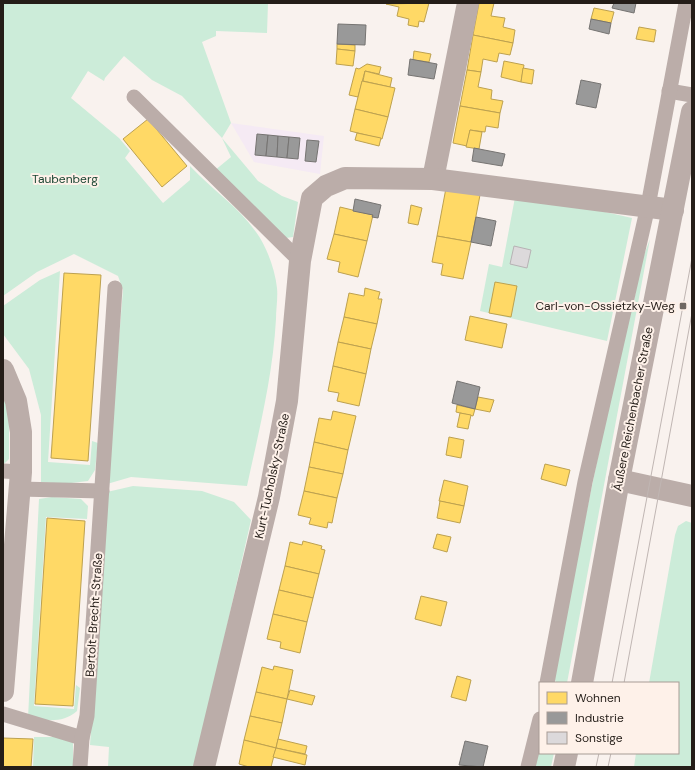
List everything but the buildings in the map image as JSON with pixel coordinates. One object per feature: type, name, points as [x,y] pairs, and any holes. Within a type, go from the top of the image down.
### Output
[{"type":"street","points":[[468,3],[433,179],[673,210]]},
{"type":"street","name":"Äußere Reichenbacher Straße","points":[[582,682],[618,480],[692,112]]},
{"type":"street","name":"Kurt-Tucholsky-Straße","points":[[204,767],[269,497],[287,401],[300,261],[312,198],[326,186],[345,178],[433,179]]},
{"type":"street","points":[[3,370],[16,402],[21,432],[14,477],[3,690]]},
{"type":"street","points":[[618,480],[692,496]]},
{"type":"street","points":[[564,767],[567,754]]},
{"type":"lane","points":[[547,682],[585,482],[648,206],[686,3]]},
{"type":"lane","points":[[669,91],[692,95]]},
{"type":"lane","points":[[134,97],[300,261]]},
{"type":"lane","name":"Bertolt-Brecht-Straße","points":[[80,767],[82,738],[87,716],[115,288]]},
{"type":"lane","points":[[14,477],[102,492]]},
{"type":"lane","points":[[3,714],[82,738]]},
{"type":"lane","points":[[528,767],[539,723]]},
{"type":"shaded area","points":[[231,123],[324,136],[320,174],[254,162]]},
{"type":"green space","name":"Taubenberg","points":[[3,3],[268,3],[267,33],[216,31],[216,36],[202,42],[231,123],[222,138],[182,96],[152,80],[124,56],[104,81],[88,71],[71,98],[119,138],[130,151],[125,158],[163,203],[190,180],[190,166],[241,214],[256,232],[267,252],[277,288],[274,340],[265,403],[247,486],[131,477],[107,484],[123,290],[118,276],[74,254],[37,272],[3,296]]},
{"type":"green space","points":[[222,138],[258,181],[282,196],[298,202],[293,237],[286,238],[214,171],[231,157]]},
{"type":"green space","points":[[516,192],[632,218],[607,341],[480,311],[489,264],[502,267]]},
{"type":"green space","points":[[650,239],[567,682],[556,682],[553,673],[618,361],[634,301],[641,263]]},
{"type":"green space","points":[[60,271],[48,462],[90,465],[92,441],[98,443],[95,470],[88,481],[63,484],[41,482],[41,415],[29,369],[3,334],[3,306],[40,280]]},
{"type":"green space","points":[[3,386],[9,403],[9,459],[4,464]]},
{"type":"green space","points":[[133,486],[202,491],[234,502],[251,520],[195,767],[108,767],[109,747],[90,745],[107,492]]},
{"type":"green space","points":[[52,497],[81,499],[88,506],[87,519],[46,517],[34,706],[74,709],[76,685],[80,688],[77,711],[66,718],[42,720],[28,718],[39,499]]},
{"type":"green space","points":[[686,521],[692,523],[692,767],[634,767],[636,754],[679,754],[679,682],[649,682],[675,535],[678,526]]},
{"type":"green space","points":[[34,737],[65,737],[73,743],[73,767],[33,767]]},
{"type":"green space","points":[[539,746],[539,754],[554,754],[551,767],[533,767]]},
{"type":"tram line","points":[[612,682],[692,258]]},
{"type":"tram line","points":[[624,682],[692,313]]},
{"type":"tram line","points":[[596,767],[599,754]]},
{"type":"tram line","points":[[608,767],[611,754]]},
{"type":"place","name":"Carl-von-Ossietzky-Weg","points":[[683,306]]}]
